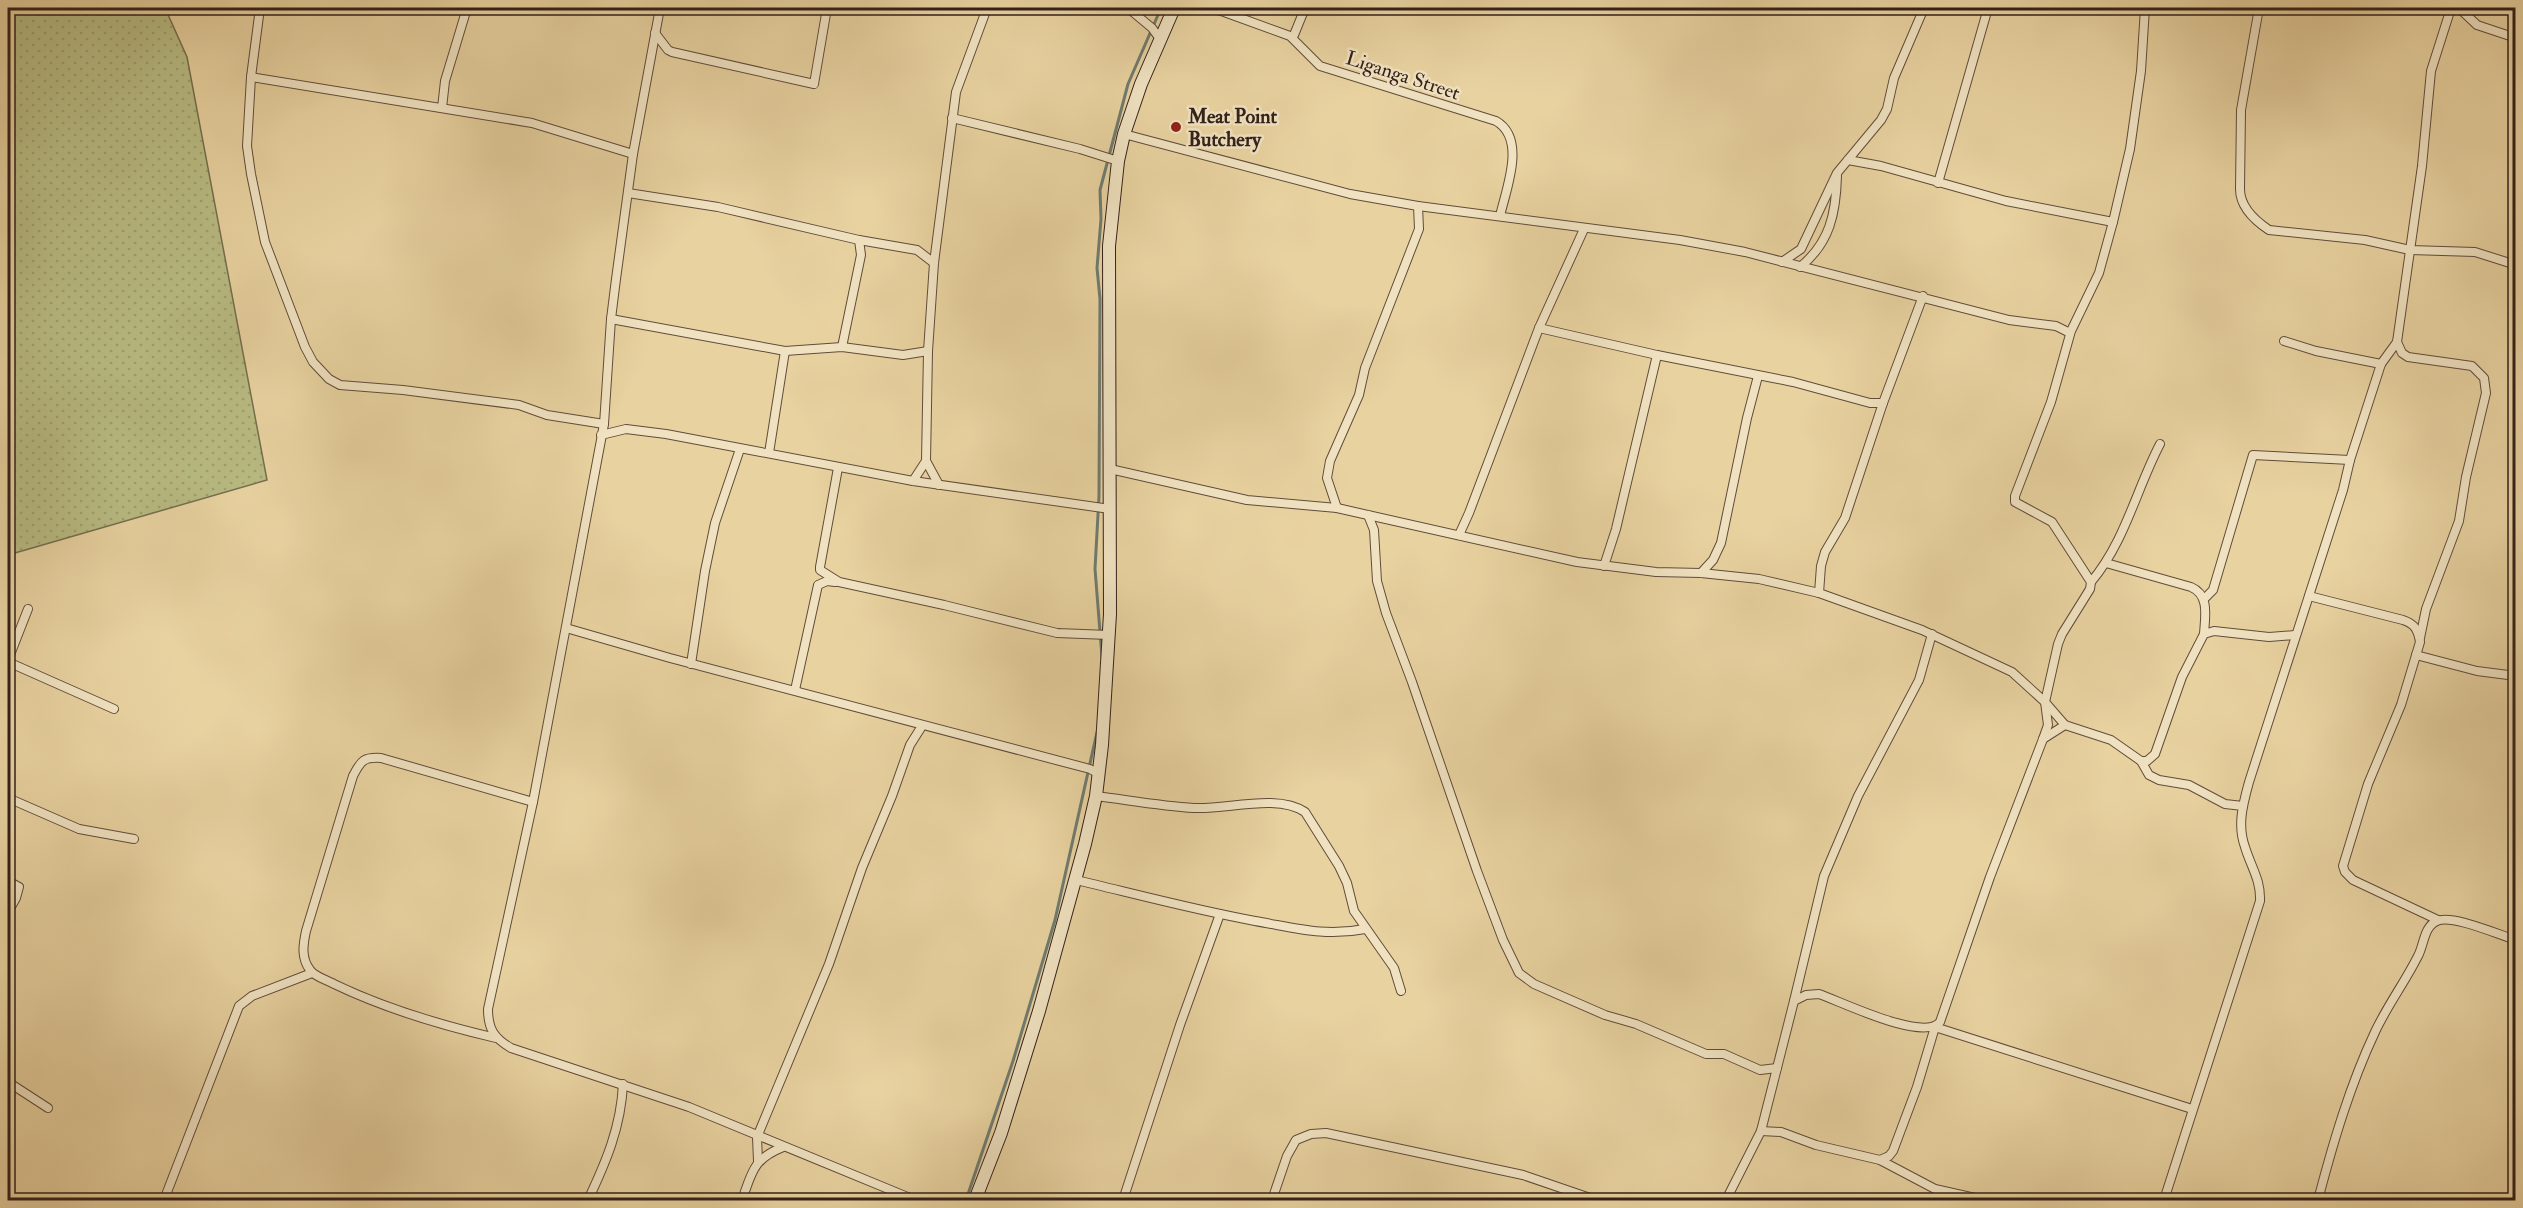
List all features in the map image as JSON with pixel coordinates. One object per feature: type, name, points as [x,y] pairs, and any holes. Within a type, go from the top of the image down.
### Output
[{"type":"main road","points":[[976,1200],[1001,1133],[1040,1011],[1076,880],[1096,796],[1107,688],[1109,635],[1109,246],[1118,161],[1124,134],[1174,8]]},
{"type":"street","points":[[260,8],[251,77],[248,159],[265,242],[305,347],[314,362],[329,379],[340,385],[403,390],[519,405],[547,415],[604,424]]},
{"type":"street","points":[[442,108],[445,81],[467,8]]},
{"type":"street","points":[[496,1038],[488,1021],[488,1009],[533,802],[604,424],[611,319],[633,153],[660,8]]},
{"type":"street","points":[[655,33],[668,50],[813,84],[827,8]]},
{"type":"street","points":[[939,485],[926,461],[928,351],[934,263],[956,92],[987,8]]},
{"type":"street","points":[[1128,8],[1152,27],[1160,39]]},
{"type":"street","name":"Liganga Street","points":[[1213,8],[1290,36],[1320,66],[1496,121],[1504,126],[1509,134],[1512,154],[1500,216]]},
{"type":"street","points":[[1294,35],[1305,8]]},
{"type":"street","points":[[1782,262],[1801,249],[1837,173],[1881,120],[1887,109],[1894,78],[1924,8]]},
{"type":"street","points":[[1938,183],[1988,8]]},
{"type":"street","points":[[2091,582],[2052,522],[2015,502],[2015,496],[2051,402],[2070,333],[2099,273],[2113,222],[2130,149],[2141,71],[2145,8]]},
{"type":"street","points":[[2259,8],[2241,110],[2240,201],[2256,221],[2269,230],[2365,240],[2410,250],[2475,252],[2516,265]]},
{"type":"street","points":[[2459,8],[2477,25],[2516,38]]},
{"type":"street","points":[[2164,1200],[2260,901],[2258,875],[2245,849],[2241,831],[2243,806],[2381,364],[2397,342],[2422,166],[2431,71],[2449,12],[2466,17]]},
{"type":"street","points":[[251,77],[532,123],[633,153]]},
{"type":"street","points":[[952,118],[1080,149],[1118,161]]},
{"type":"street","points":[[1124,134],[1350,194],[1418,206],[1680,240],[1745,252],[2009,320],[2056,326],[2070,333]]},
{"type":"street","points":[[1848,160],[1881,166],[2015,204],[2113,222]]},
{"type":"street","points":[[1800,267],[1812,257],[1826,238],[1835,200],[1837,173]]},
{"type":"street","points":[[628,193],[718,207],[859,240],[917,250],[934,263]]},
{"type":"street","points":[[1337,508],[1327,478],[1330,461],[1359,395],[1365,368],[1419,229],[1418,206]]},
{"type":"street","points":[[1459,535],[1539,328],[1584,229]]},
{"type":"street","points":[[842,347],[861,255],[859,240]]},
{"type":"street","points":[[1820,593],[1821,566],[1825,552],[1845,518],[1883,403],[1923,296]]},
{"type":"street","points":[[611,319],[785,351],[842,347],[903,355],[928,351]]},
{"type":"street","points":[[1539,328],[1793,382],[1870,403],[1883,403]]},
{"type":"street","points":[[2284,341],[2316,351],[2381,364]]},
{"type":"street","points":[[2397,342],[2402,353],[2408,357],[2472,366],[2484,378],[2486,393],[2466,477],[2459,521],[2426,609],[2420,642],[2401,705],[2368,784],[2343,866],[2345,872],[2353,880],[2438,920],[2451,919],[2516,940]]},
{"type":"street","points":[[769,453],[785,351]]},
{"type":"street","points":[[1604,566],[1617,529],[1658,355]]},
{"type":"street","points":[[1701,573],[1713,560],[1721,543],[1747,417],[1758,376]]},
{"type":"street","points":[[601,435],[626,429],[666,434],[913,481],[1110,508]]},
{"type":"street","points":[[1880,1160],[1889,1156],[1893,1151],[1917,1087],[1935,1027],[1940,1022],[1990,877],[2048,725],[2045,702],[2062,634],[2090,589],[2091,582],[2106,563],[2138,499],[2146,472],[2160,444]]},
{"type":"street","points":[[690,664],[715,523],[740,449]]},
{"type":"street","points":[[2204,599],[2213,590],[2253,455],[2350,460]]},
{"type":"street","points":[[913,481],[926,461]]},
{"type":"street","points":[[795,690],[818,585],[838,468]]},
{"type":"street","points":[[1110,469],[1247,501],[1337,508],[1577,562],[1656,572],[1701,573],[1769,580],[1820,593],[1932,634],[2012,672],[2066,725],[2110,740],[2141,761],[2149,775],[2159,780],[2189,785],[2225,804],[2243,806]]},
{"type":"street","points":[[1368,515],[1374,530],[1377,580],[1386,613],[1477,871],[1503,940],[1519,973],[1534,984],[1605,1016],[1636,1023],[1706,1054],[1731,1056],[1760,1070],[1777,1068]]},
{"type":"street","points":[[2106,563],[2192,587],[2200,591],[2204,599],[2204,634],[2182,677],[2155,754],[2146,761],[2141,761]]},
{"type":"street","points":[[820,570],[839,582]]},
{"type":"street","points":[[818,585],[827,581],[839,582],[944,604],[1034,629],[1071,635],[1109,635]]},
{"type":"street","points":[[2309,596],[2408,621],[2416,627],[2420,642]]},
{"type":"street","points":[[28,609],[8,661],[114,709]]},
{"type":"street","points":[[2408,621],[2426,609]]},
{"type":"street","points":[[566,628],[690,664],[1090,769],[1099,774]]},
{"type":"street","points":[[2204,634],[2214,631],[2269,638],[2295,634]]},
{"type":"street","points":[[1726,1200],[1761,1131],[1824,876],[1858,796],[1919,680],[1932,634]]},
{"type":"street","points":[[2416,655],[2477,671],[2516,676]]},
{"type":"street","points":[[2043,739],[2066,725]]},
{"type":"street","points":[[742,1200],[758,1161],[757,1137],[829,964],[862,868],[910,745],[922,726]]},
{"type":"street","points":[[533,802],[381,758],[366,757],[360,761],[353,776],[306,931],[304,960],[312,973],[391,1008],[449,1028],[496,1038],[511,1048],[688,1107],[915,1200]]},
{"type":"street","points":[[1096,796],[1195,808],[1280,804],[1298,807],[1305,812],[1339,866],[1347,883],[1354,911],[1394,968],[1401,991]]},
{"type":"street","points":[[8,798],[79,828],[134,839]]},
{"type":"street","points":[[1076,880],[1220,914],[1322,933],[1365,929]]},
{"type":"street","points":[[8,881],[18,887],[16,898],[8,912]]},
{"type":"street","points":[[1123,1200],[1184,1014],[1220,914]]},
{"type":"street","points":[[2318,1200],[2329,1158],[2362,1061],[2376,1029],[2421,951],[2428,928],[2438,920]]},
{"type":"street","points":[[164,1200],[238,1006],[252,996],[312,973]]},
{"type":"street","points":[[1794,1001],[1806,995],[1819,994],[1907,1026],[1935,1027],[2192,1109]]},
{"type":"street","points":[[1760,1070],[1771,1090]]},
{"type":"street","points":[[8,1082],[48,1108]]},
{"type":"street","points":[[588,1200],[615,1137],[622,1108],[623,1084]]},
{"type":"street","points":[[1761,1131],[1781,1132],[1816,1145],[1880,1160],[1935,1189],[1984,1200]]},
{"type":"street","points":[[1272,1200],[1287,1156],[1296,1140],[1311,1134],[1326,1133],[1523,1175],[1596,1200]]},
{"type":"street","points":[[758,1161],[783,1147]]},
{"type":"green space","points":[[8,8],[165,8],[187,57],[267,480],[8,555]]},
{"type":"waterway","points":[[1102,657],[1095,569],[1099,496],[1100,299],[1097,268],[1101,219],[1100,190],[1128,84],[1161,8]]},
{"type":"waterway","points":[[966,1200],[1013,1061],[1055,920],[1097,732]]},
{"type":"place","name":"Meat Point Butchery","points":[[1176,127]]}]
